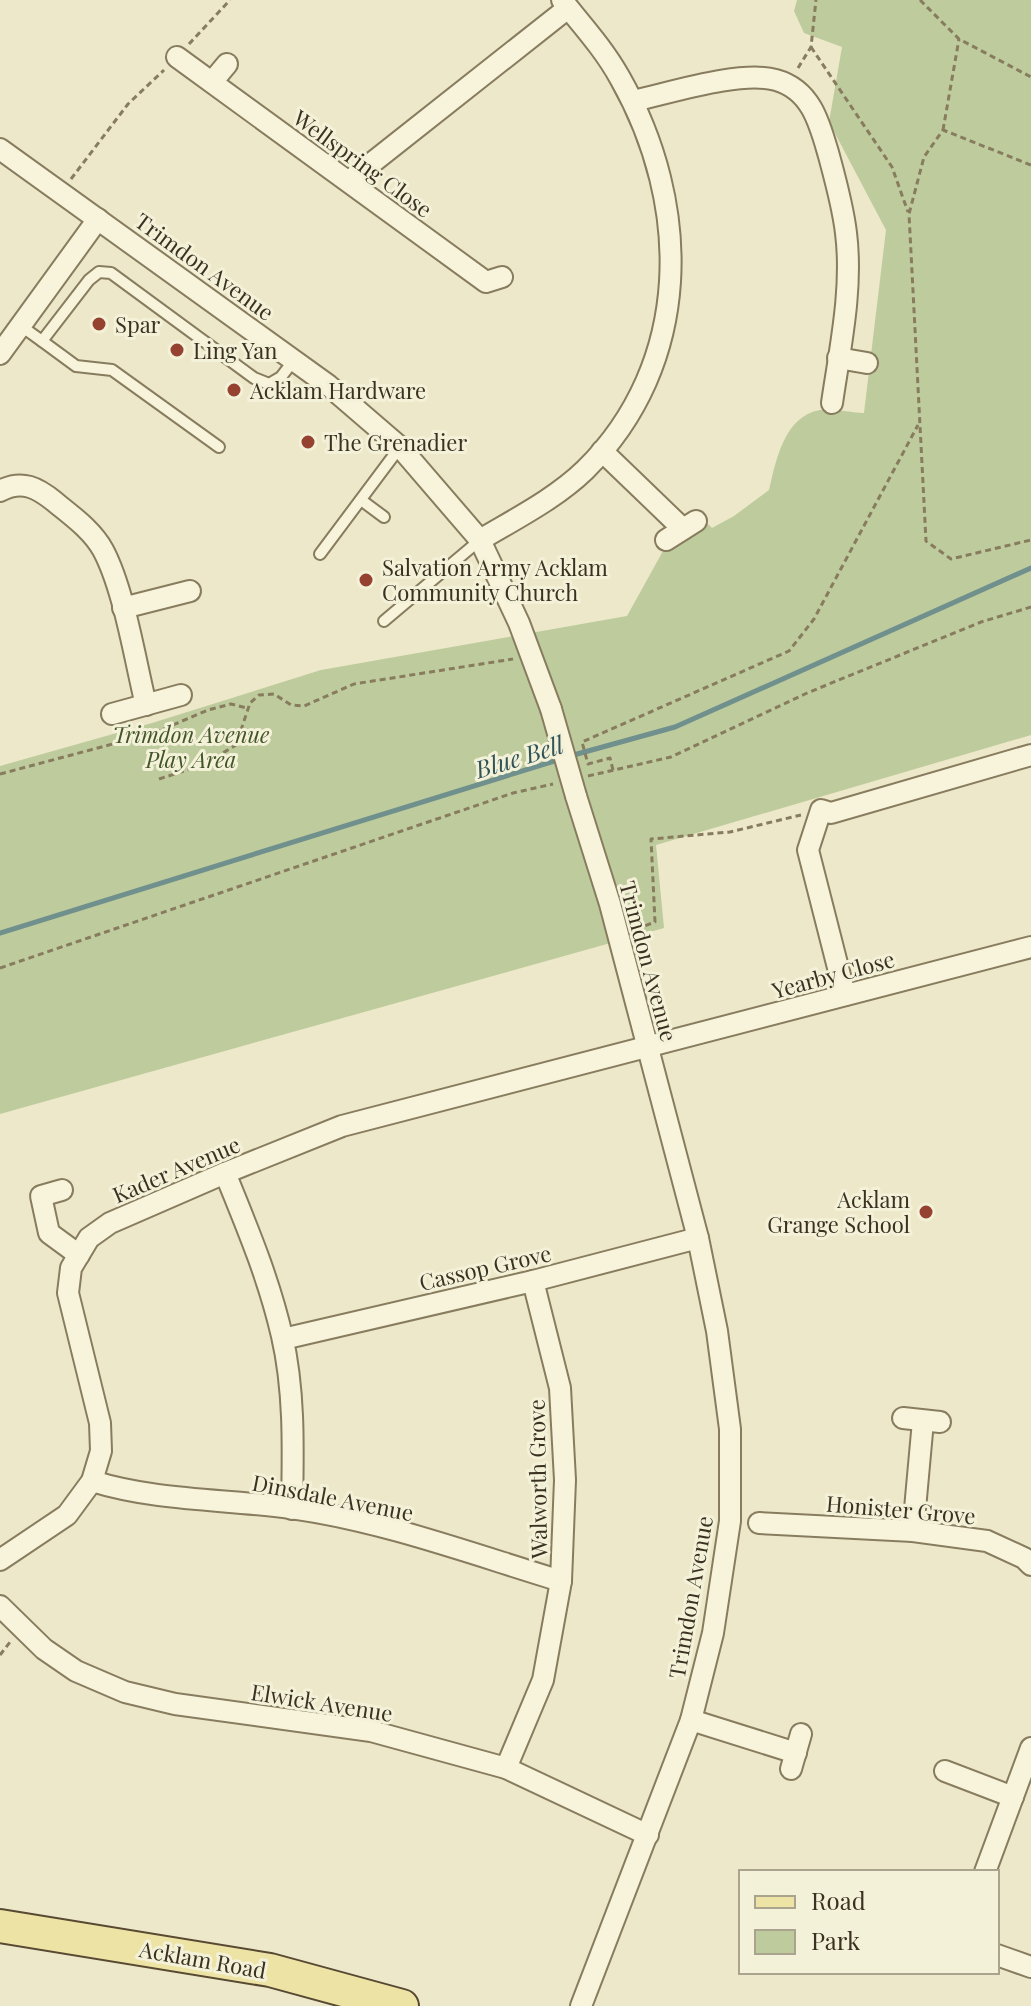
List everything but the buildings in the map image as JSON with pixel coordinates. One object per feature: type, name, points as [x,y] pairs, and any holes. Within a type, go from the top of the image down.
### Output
[{"type":"main road","name":"Acklam Road","points":[[0,1926],[270,1970],[390,2004]]},
{"type":"street","points":[[349,181],[565,4],[600,47],[633,101],[651,146],[669,232],[672,275],[668,310],[655,362],[634,408],[602,451],[570,484],[480,540]]},
{"type":"street","name":"Wellspring Close","points":[[177,57],[349,181],[487,286]]},
{"type":"street","points":[[212,82],[227,64]]},
{"type":"street","points":[[633,101],[741,78],[762,77],[787,84],[808,101],[817,114],[840,198],[848,271],[832,403]]},
{"type":"street","name":"Trimdon Avenue","points":[[0,149],[356,406],[400,447],[480,540],[533,656],[551,709],[618,936],[698,1238],[717,1331],[730,1429],[730,1521],[713,1633],[691,1720],[581,2006]]},
{"type":"street","points":[[0,354],[98,219]]},
{"type":"street","points":[[838,358],[867,363]]},
{"type":"street","points":[[602,451],[682,530]]},
{"type":"street","points":[[0,491],[17,484],[35,487],[82,525],[102,549],[123,608],[146,705]]},
{"type":"street","points":[[123,608],[190,591]]},
{"type":"street","points":[[112,714],[181,695]]},
{"type":"street","points":[[845,995],[808,850],[821,810],[831,813],[1031,755]]},
{"type":"street","name":"Yearby Close","points":[[647,1047],[1031,947]]},
{"type":"street","name":"Kader Avenue","points":[[0,1560],[67,1515],[92,1481],[101,1451],[100,1423],[68,1293],[71,1268],[89,1238],[110,1223],[342,1126],[647,1047]]},
{"type":"street","points":[[225,1173],[262,1261],[283,1339],[293,1428],[292,1509]]},
{"type":"street","points":[[62,1190],[41,1196],[49,1233],[79,1255]]},
{"type":"street","name":"Cassop Grove","points":[[283,1339],[533,1281],[698,1238]]},
{"type":"street","name":"Walworth Grove","points":[[506,1768],[543,1680],[561,1581],[565,1480],[560,1388],[533,1281]]},
{"type":"street","points":[[913,1531],[922,1420]]},
{"type":"street","name":"Dinsdale Avenue","points":[[92,1481],[128,1492],[292,1509],[397,1530],[561,1581]]},
{"type":"street","name":"Honister Grove","points":[[759,1523],[913,1531],[987,1541],[1024,1558],[1031,1565]]},
{"type":"street","name":"Elwick Avenue","points":[[0,1606],[44,1649],[76,1671],[125,1692],[175,1704],[371,1731],[506,1768],[648,1835]]},
{"type":"street","points":[[691,1720],[796,1752]]},
{"type":"street","points":[[986,1870],[1031,1748]]},
{"type":"street","points":[[945,1771],[1013,1797]]},
{"type":"street","points":[[999,1956],[1031,1967]]},
{"type":"lane","points":[[42,341],[89,280],[99,272],[111,273],[254,378],[269,384],[281,377],[294,360]]},
{"type":"lane","points":[[21,326],[76,366],[112,370],[219,447]]},
{"type":"lane","points":[[320,554],[400,447]]},
{"type":"lane","points":[[361,500],[384,517]]},
{"type":"lane","points":[[384,621],[480,540]]},
{"type":"path","points":[[61,193],[128,104],[230,0]]},
{"type":"path","points":[[787,84],[811,47],[816,0]]},
{"type":"path","points":[[920,0],[959,39],[1031,77]]},
{"type":"path","points":[[909,214],[924,157],[943,130],[959,39]]},
{"type":"path","points":[[811,47],[892,167],[909,214],[926,541],[951,559],[1031,540]]},
{"type":"path","points":[[943,130],[1031,165]]},
{"type":"path","points":[[613,771],[610,758],[588,764],[582,742],[789,651],[814,619],[920,422]]},
{"type":"path","points":[[0,968],[513,793],[573,785],[613,771],[671,757],[807,693],[981,622],[1031,607]]},
{"type":"path","points":[[159,779],[203,765],[236,745],[247,708],[254,698],[267,693],[291,705],[304,706],[354,684],[533,656]]},
{"type":"path","points":[[0,774],[154,733],[208,710],[231,704],[247,708]]},
{"type":"path","points":[[618,936],[655,922],[651,839],[730,832],[821,810]]},
{"type":"green space","name":"Trimdon Avenue Play Area","points":[[797,0],[1031,0],[1031,735],[656,845],[664,928],[0,1114],[0,766],[321,670],[627,616],[663,551],[706,522],[712,528],[734,516],[769,490],[784,441],[798,421],[820,410],[864,413],[886,230],[829,122],[842,47],[804,33],[794,11]]},
{"type":"waterway","name":"Blue Bell","points":[[570,756],[675,727],[1031,568]]},
{"type":"waterway","name":"Blue Bell","points":[[0,933],[561,759]]},
{"type":"place","name":"Spar","points":[[99,324]]},
{"type":"place","name":"Ling Yan","points":[[177,350]]},
{"type":"place","name":"Acklam Hardware","points":[[234,390]]},
{"type":"place","name":"The Grenadier","points":[[308,442]]},
{"type":"place","name":"Salvation Army Acklam Community Church","points":[[366,580]]},
{"type":"place","name":"Acklam Grange School","points":[[926,1212]]}]
